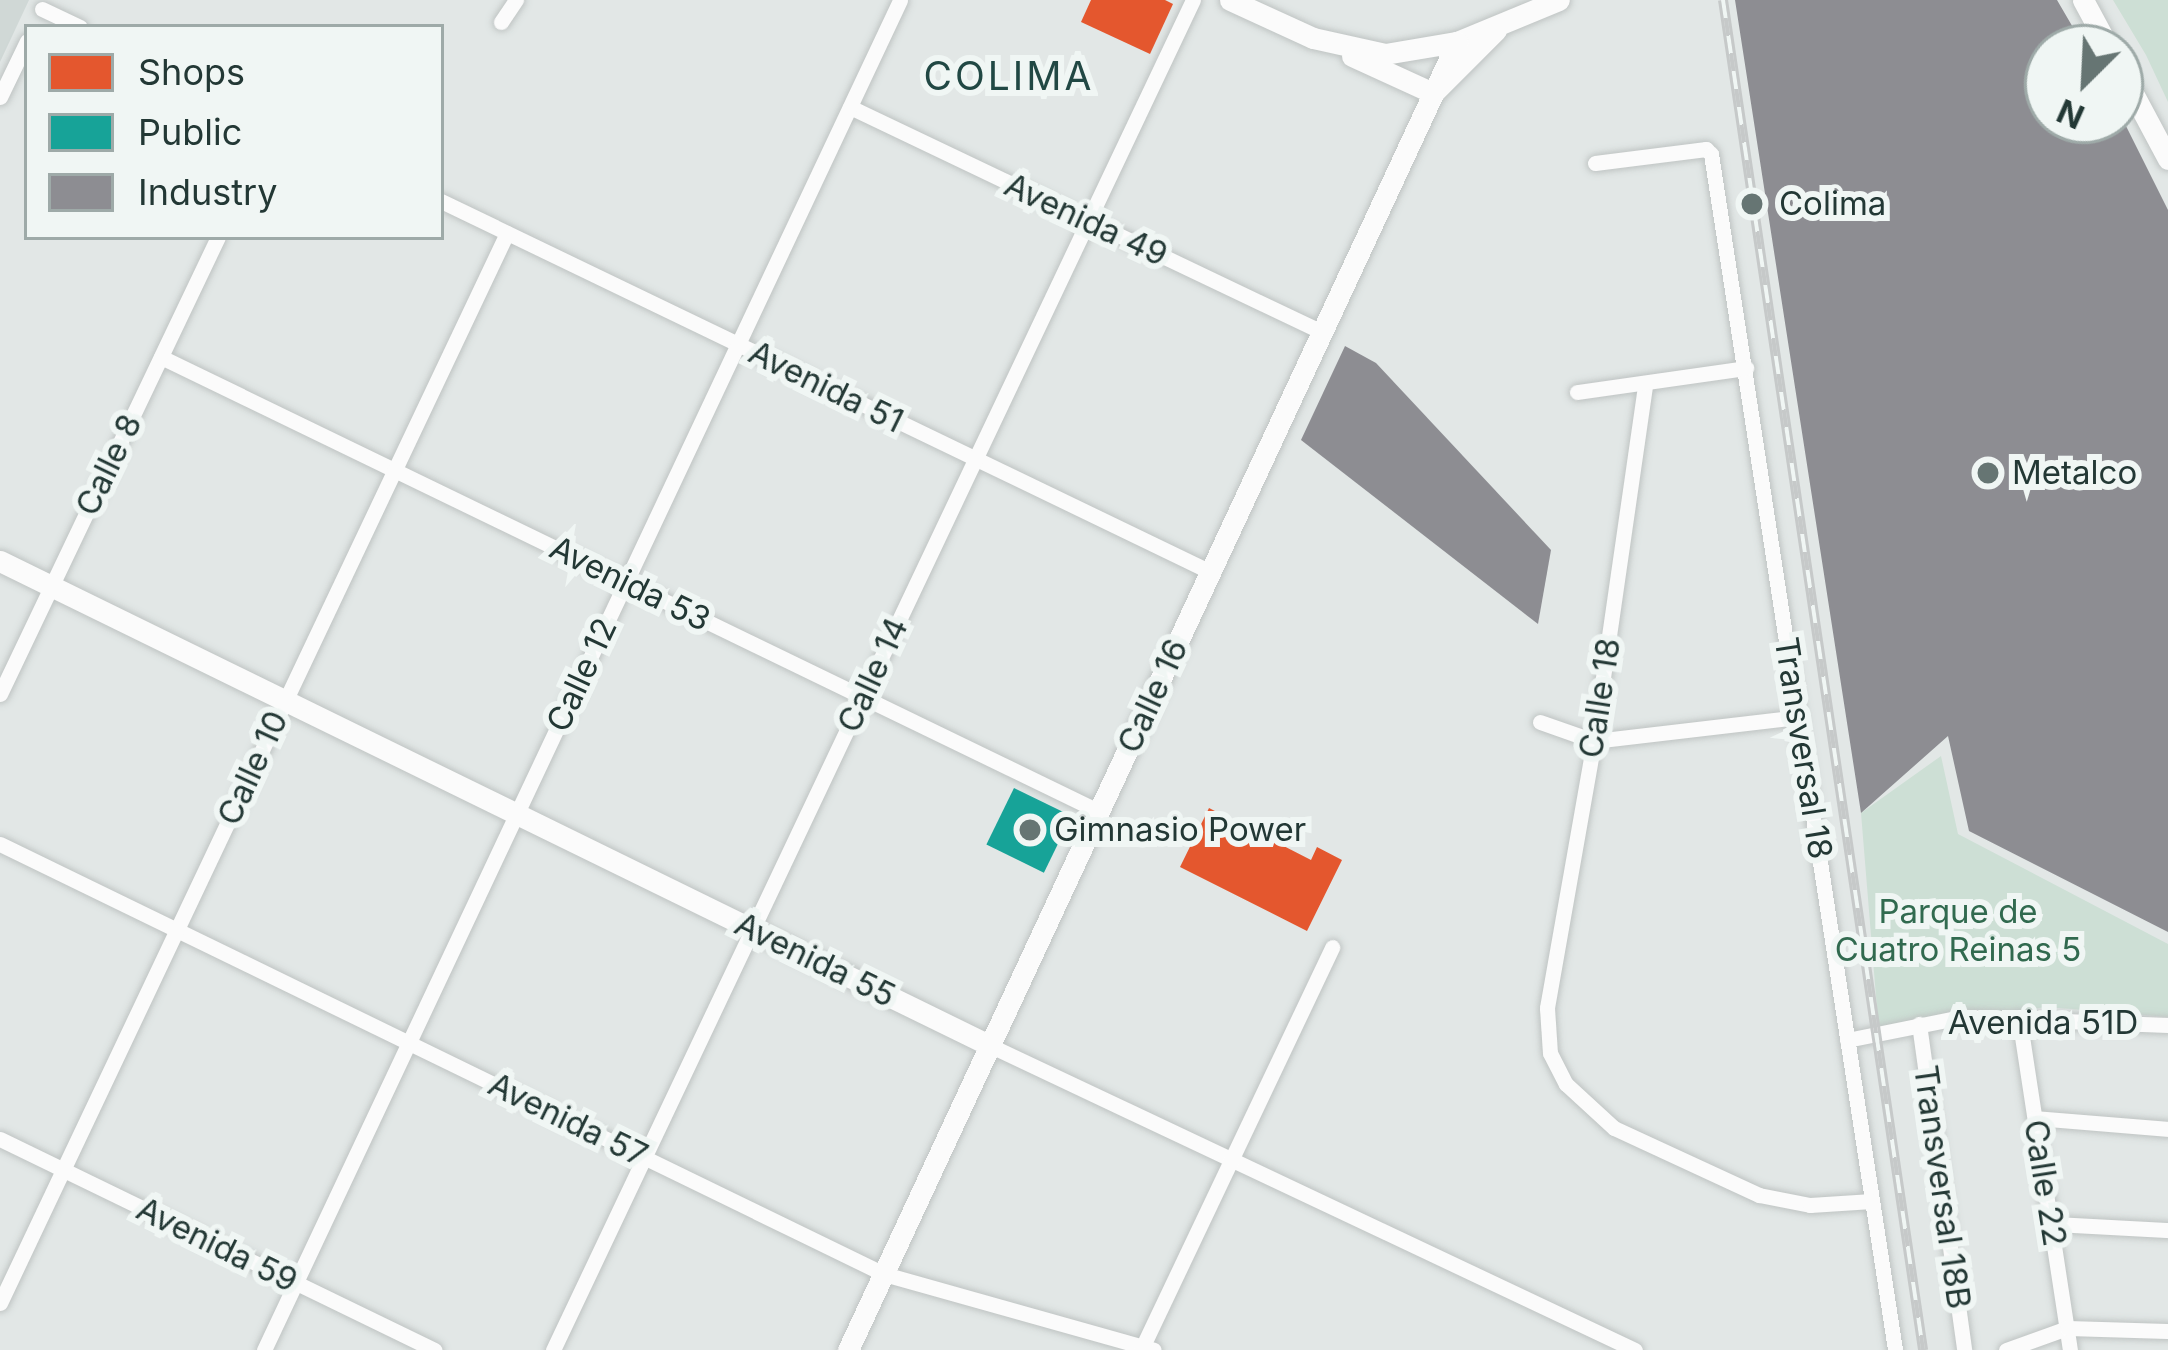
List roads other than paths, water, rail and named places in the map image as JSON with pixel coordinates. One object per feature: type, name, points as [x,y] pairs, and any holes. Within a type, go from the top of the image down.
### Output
[{"type":"street","points":[[501,22],[516,0]]},
{"type":"street","name":"Calle 12","points":[[264,1350],[900,0]]},
{"type":"street","name":"Calle 14","points":[[554,1350],[1193,0]]},
{"type":"street","points":[[1230,0],[1433,93],[1504,22]]},
{"type":"street","points":[[1313,38],[1385,54],[1457,42],[1559,0]]},
{"type":"street","points":[[45,4],[75,24]]},
{"type":"street","name":"Calle 16","points":[[848,1350],[1457,42]]},
{"type":"street","points":[[0,97],[24,47]]},
{"type":"street","name":"Avenida 49","points":[[850,107],[1322,332]]},
{"type":"street","points":[[2144,114],[2168,159]]},
{"type":"street","name":"Transversal 18","points":[[1595,163],[1706,149],[1746,368],[1894,1350]]},
{"type":"street","name":"Avenida 51","points":[[444,202],[1211,572]]},
{"type":"street","name":"Calle 10","points":[[0,1303],[507,233]]},
{"type":"street","name":"Calle 8","points":[[0,694],[217,240]]},
{"type":"street","name":"Avenida 53","points":[[161,357],[1100,812]]},
{"type":"street","points":[[1577,392],[1645,386],[1666,376],[1746,368]]},
{"type":"street","name":"Calle 18","points":[[1645,386],[1594,741],[1547,1008],[1550,1053],[1566,1084],[1615,1128],[1759,1196],[1810,1205],[1872,1202]]},
{"type":"street","name":"Avenida 55","points":[[0,561],[991,1046],[1635,1350]]},
{"type":"street","points":[[1540,722],[1594,741],[1799,718]]},
{"type":"street","name":"Avenida 57","points":[[0,844],[884,1274],[1146,1349]]},
{"type":"street","points":[[1146,1349],[1332,946]]},
{"type":"street","name":"Avenida 51D","points":[[1847,1040],[1919,1024],[2019,1017],[2168,1025]]},
{"type":"street","name":"Calle 22","points":[[2019,1017],[2070,1350]]},
{"type":"street","name":"Transversal 18B","points":[[1919,1024],[1964,1350]]},
{"type":"street","points":[[2035,1118],[2168,1129]]},
{"type":"street","name":"Avenida 59","points":[[0,1139],[434,1350]]},
{"type":"street","points":[[2053,1224],[2168,1230]]},
{"type":"street","points":[[2006,1350],[2067,1328],[2168,1331]]},
{"type":"railway","points":[[1723,0],[1923,1350]]},
{"type":"place","name":"Colima","points":[[1752,204]]},
{"type":"place","name":"Metalco","points":[[1988,473]]},
{"type":"place","name":"Gimnasio Power","points":[[1030,830]]},
{"type":"district","name":"COLIMA","points":[[1009,76]]},
{"type":"park label","name":"Parque de Cuatro Reinas 5","points":[[1958,931]]}]
